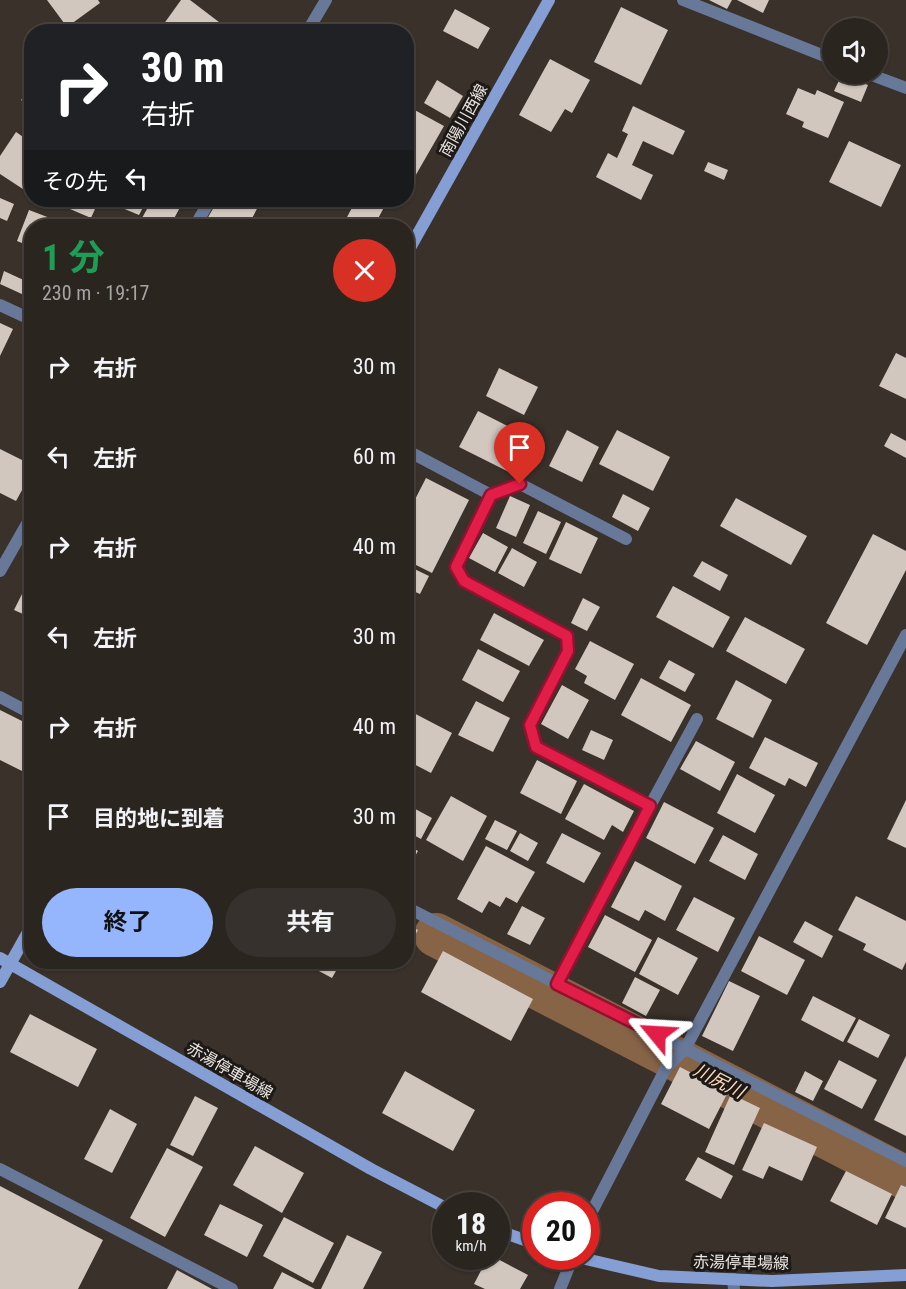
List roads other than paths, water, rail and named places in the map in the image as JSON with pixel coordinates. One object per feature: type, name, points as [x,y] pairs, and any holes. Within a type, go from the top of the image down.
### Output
[{"type":"main road","name":"南陽川西線","points":[[414,241],[549,0]]},
{"type":"main road","points":[[0,982],[5,960],[24,935]]},
{"type":"main road","name":"赤湯停車場線","points":[[5,960],[371,1169],[432,1201]]},
{"type":"main road","name":"赤湯停車場線","points":[[600,1263],[659,1276],[733,1284],[906,1275]]},
{"type":"lane","points":[[312,24],[326,0]]},
{"type":"lane","points":[[683,0],[822,55]]},
{"type":"lane","points":[[888,81],[906,88]]},
{"type":"lane","points":[[0,305],[24,316]]},
{"type":"lane","points":[[414,454],[491,495]]},
{"type":"lane","points":[[626,539],[520,484],[491,495],[456,567],[464,581],[567,636],[568,651],[530,725],[536,747],[650,806]]},
{"type":"lane","points":[[0,571],[24,529]]},
{"type":"lane","points":[[600,1196],[666,1068],[685,1049],[906,635]]},
{"type":"lane","points":[[0,697],[24,710]]},
{"type":"lane","points":[[557,984],[697,719]]},
{"type":"lane","points":[[414,911],[906,1161]]},
{"type":"lane","points":[[0,1169],[232,1289]]},
{"type":"lane","points":[[560,1289],[569,1270]]},
{"type":"waterway","name":"川尻川","points":[[436,935],[906,1178]]}]
